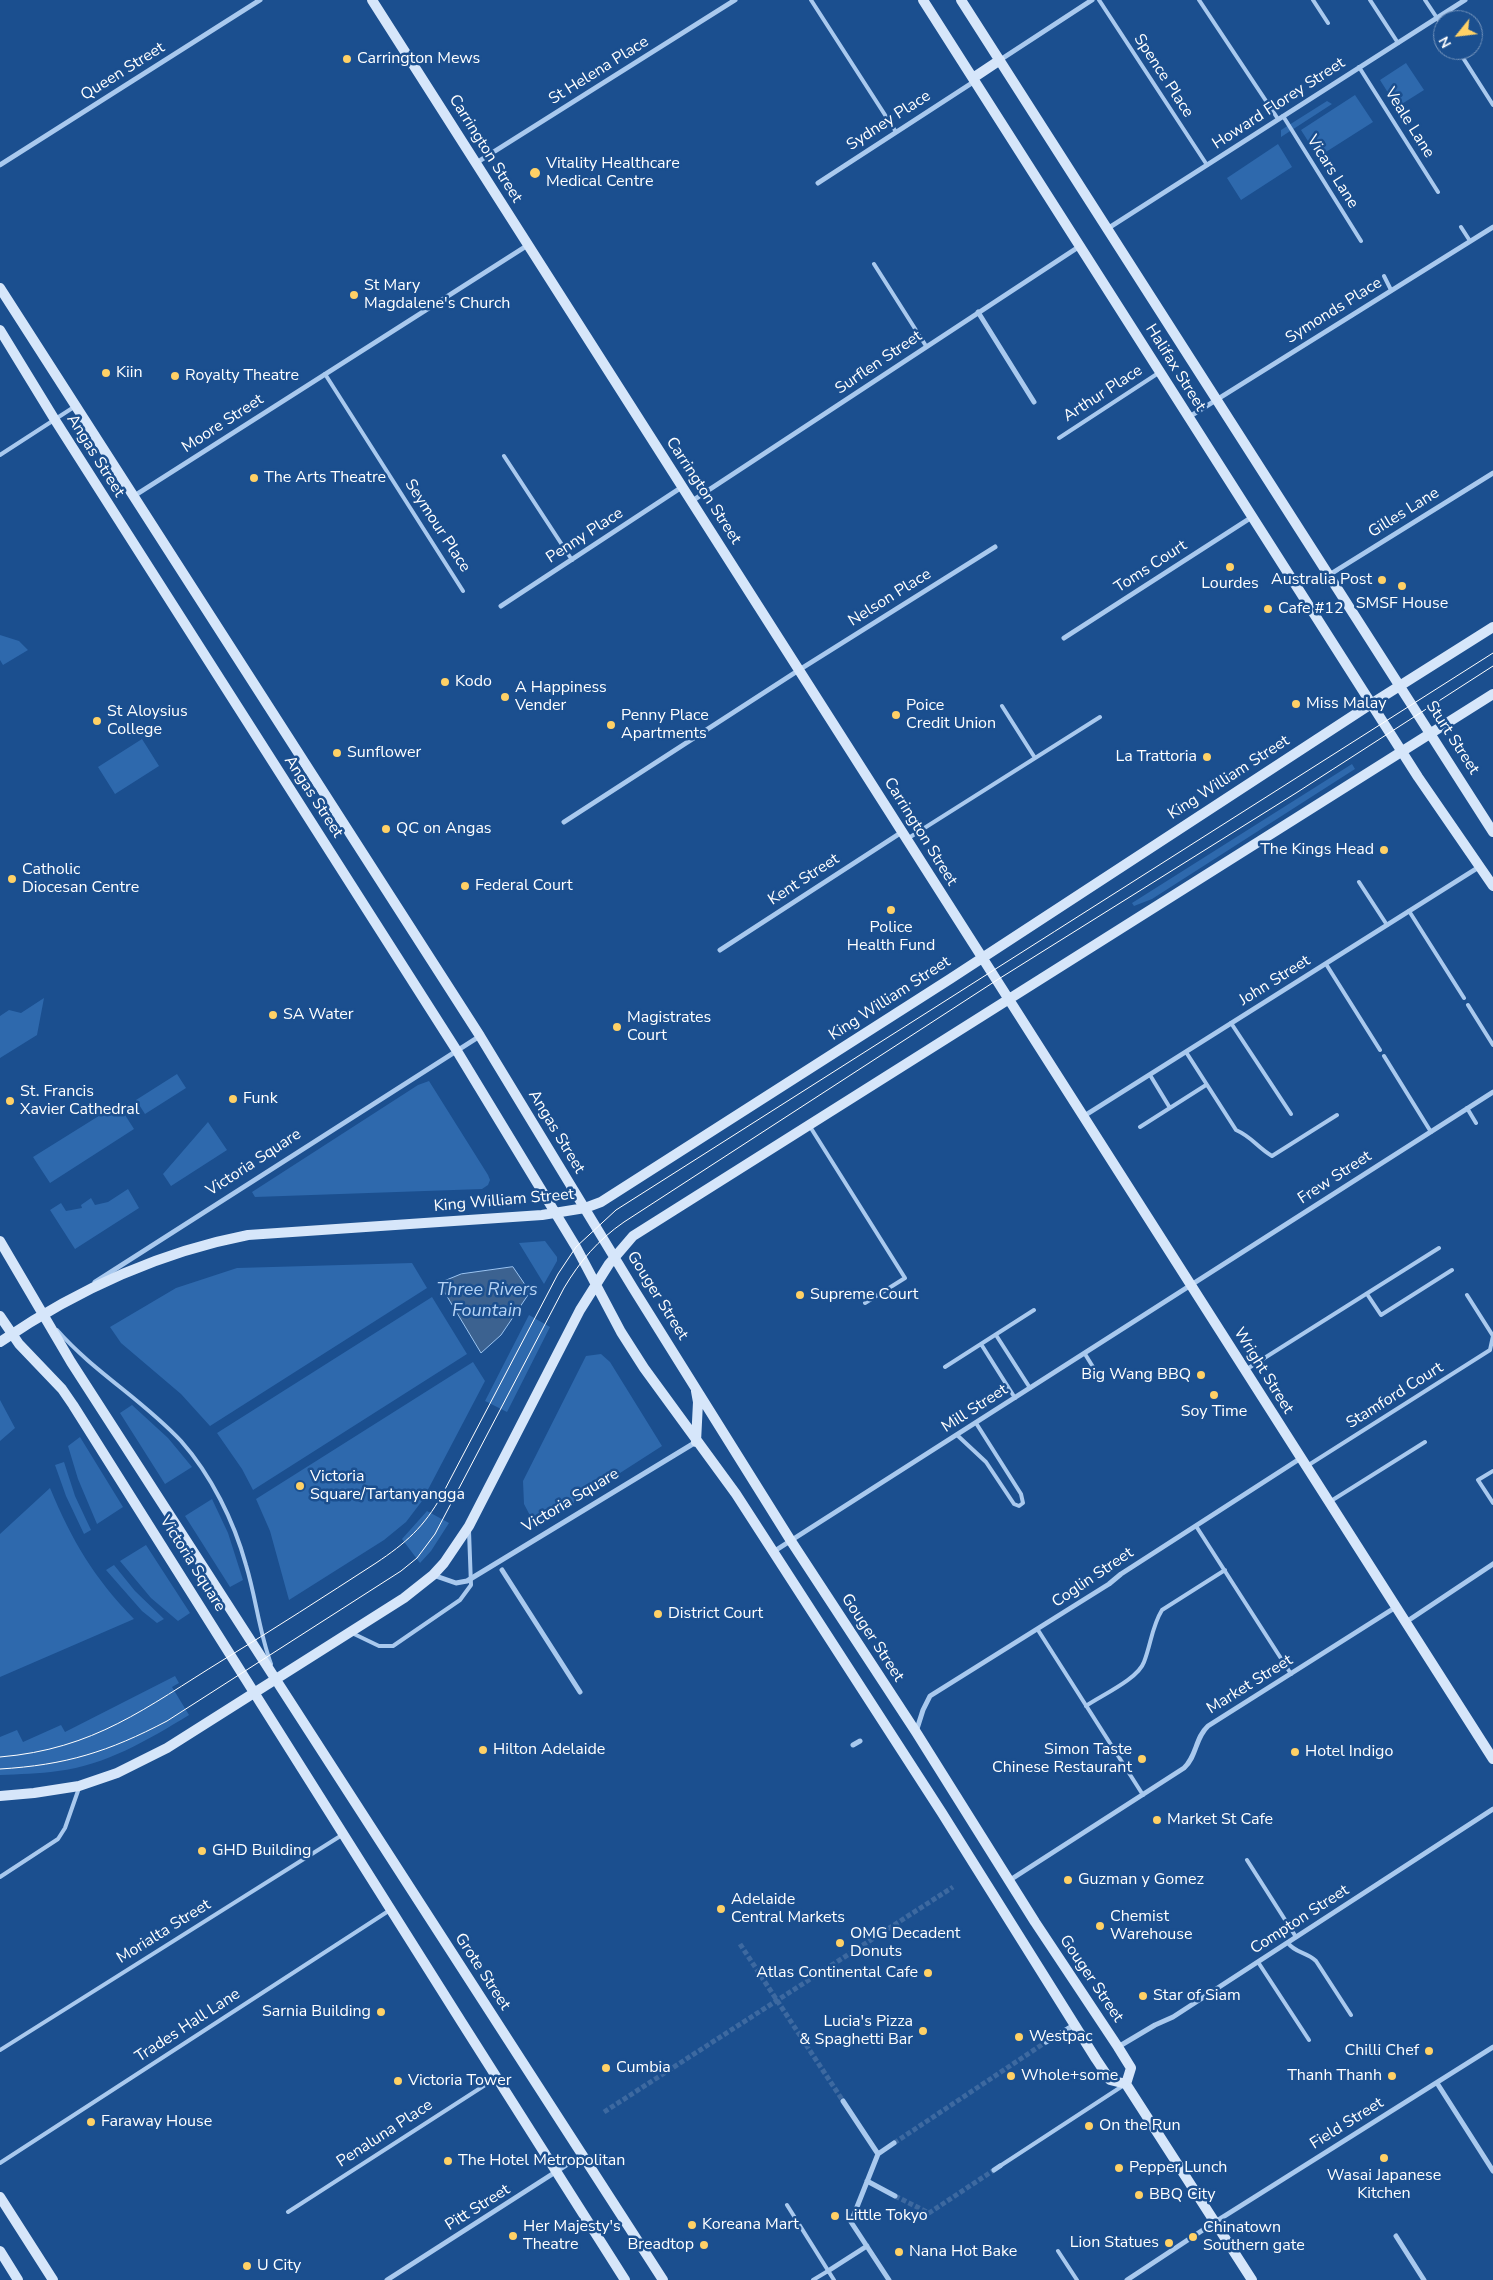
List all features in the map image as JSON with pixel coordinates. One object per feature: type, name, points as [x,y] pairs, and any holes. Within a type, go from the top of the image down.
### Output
[{"type":"street","name":"Queen Street","points":[[0,165],[260,0]]},
{"type":"street","name":"Carrington Street","points":[[372,0],[1008,998]]},
{"type":"street","name":"St Helena Place","points":[[476,163],[735,0]]},
{"type":"street","name":"Halifax Street","points":[[923,0],[1402,752]]},
{"type":"street","name":"Halifax Street","points":[[961,0],[1400,686]]},
{"type":"street","points":[[974,79],[1092,0]]},
{"type":"street","name":"Howard Florey Street","points":[[1449,10],[1465,0]]},
{"type":"street","name":"Howard Florey Street","points":[[1107,229],[1433,20]]},
{"type":"street","name":"Sydney Place","points":[[818,183],[974,79]]},
{"type":"street","name":"Symonds Place","points":[[1189,417],[1493,226]]},
{"type":"street","name":"Moore Street","points":[[134,497],[325,373],[528,245]]},
{"type":"street","name":"Surflen Street","points":[[692,502],[1080,246]]},
{"type":"street","name":"Angas Street","points":[[0,288],[480,1036],[585,1208]]},
{"type":"street","points":[[978,312],[1034,402]]},
{"type":"street","name":"Angas Street","points":[[0,330],[55,420],[457,1051],[556,1213],[596,1283]]},
{"type":"street","name":"Gilles Lane","points":[[1329,575],[1493,473]]},
{"type":"street","name":"Penny Place","points":[[501,606],[682,487]]},
{"type":"street","name":"Toms Court","points":[[1064,638],[1252,517]]},
{"type":"street","name":"Nelson Place","points":[[564,822],[799,670],[995,547]]},
{"type":"street","name":"King William Street","points":[[248,1235],[508,1218],[585,1208],[608,1198],[1371,704],[1493,628]]},
{"type":"street","name":"Sturt Street","points":[[1400,686],[1493,832]]},
{"type":"street","points":[[0,1796],[79,1786],[117,1773],[144,1760],[254,1694],[404,1598],[433,1575],[444,1563],[469,1526],[570,1327],[596,1283],[615,1256],[633,1236],[1493,694]]},
{"type":"street","points":[[1402,752],[1493,886]]},
{"type":"street","name":"Kent Street","points":[[720,950],[905,836]]},
{"type":"street","name":"John Street","points":[[1084,1117],[1479,867]]},
{"type":"street","name":"Wright Street","points":[[1008,998],[1493,1760]]},
{"type":"street","name":"Victoria Square","points":[[44,1315],[480,1036]]},
{"type":"street","name":"Frew Street","points":[[1191,1286],[1493,1092]]},
{"type":"street","name":"Gouger Street","points":[[585,1208],[791,1541],[1131,2068],[1126,2084]]},
{"type":"street","name":"Victoria Square","points":[[0,1342],[81,1294],[174,1254],[210,1242],[248,1235]]},
{"type":"street","points":[[0,1241],[44,1315]]},
{"type":"street","points":[[596,1283],[644,1368],[696,1442],[736,1494],[772,1553],[942,1813],[1110,2080],[1126,2084],[1252,2280]]},
{"type":"street","name":"Mill Street","points":[[772,1553],[1191,1286]]},
{"type":"street","name":"Victoria Square","points":[[44,1315],[71,1362],[223,1599],[277,1679]]},
{"type":"street","points":[[0,1316],[12,1334]]},
{"type":"street","name":"Victoria Square","points":[[12,1334],[25,1352],[62,1389],[73,1405],[254,1694]]},
{"type":"street","points":[[689,1376],[698,1402],[696,1442]]},
{"type":"street","name":"Victoria Square","points":[[471,1580],[696,1442]]},
{"type":"street","name":"Coglin Street","points":[[916,1732],[930,1696],[1038,1630],[1196,1526],[1303,1462]]},
{"type":"street","points":[[1406,1623],[1493,1564]]},
{"type":"street","points":[[502,1570],[580,1692]]},
{"type":"street","points":[[433,1575],[460,1583],[471,1580]]},
{"type":"street","name":"Market Street","points":[[1010,1880],[1191,1762],[1201,1732],[1208,1726],[1396,1607]]},
{"type":"street","name":"Grote Street","points":[[277,1679],[582,2156],[664,2280]]},
{"type":"street","points":[[254,1694],[626,2280]]},
{"type":"street","points":[[854,1746],[860,1742]]},
{"type":"street","name":"Compton Street","points":[[1118,2047],[1155,2024],[1173,2017],[1493,1809]]},
{"type":"street","points":[[1046,2042],[1074,2025]]},
{"type":"street","name":"Field Street","points":[[1127,2280],[1215,2222],[1493,2048]]},
{"type":"street","points":[[1437,2083],[1493,2171]]},
{"type":"street","points":[[843,2101],[878,2154]]},
{"type":"street","points":[[889,2280],[852,2222],[878,2154],[894,2143]]},
{"type":"street","name":"Pitt Street","points":[[387,2280],[582,2156]]},
{"type":"street","points":[[994,2170],[1000,2166]]},
{"type":"street","points":[[867,2181],[895,2196]]},
{"type":"street","points":[[0,2197],[51,2279]]},
{"type":"street","points":[[1396,2236],[1424,2280]]},
{"type":"street","points":[[828,2271],[867,2246]]},
{"type":"street","points":[[0,2251],[18,2280]]},
{"type":"lane","points":[[811,0],[896,132]]},
{"type":"lane","name":"Spence Place","points":[[1099,0],[1207,165]]},
{"type":"lane","name":"Vicars Lane","points":[[1199,0],[1361,241]]},
{"type":"lane","points":[[1314,0],[1328,23]]},
{"type":"lane","points":[[1370,0],[1398,42]]},
{"type":"lane","points":[[1425,0],[1433,12]]},
{"type":"lane","points":[[1464,60],[1493,105]]},
{"type":"lane","name":"Veale Lane","points":[[1359,67],[1438,192]]},
{"type":"lane","points":[[1461,227],[1470,241]]},
{"type":"lane","points":[[874,264],[926,346]]},
{"type":"lane","points":[[1384,276],[1392,290]]},
{"type":"lane","name":"Arthur Place","points":[[1059,438],[1160,372]]},
{"type":"lane","name":"Seymour Place","points":[[325,373],[463,591]]},
{"type":"lane","points":[[0,455],[75,405]]},
{"type":"lane","points":[[504,456],[572,560]]},
{"type":"lane","points":[[1002,706],[1035,758]]},
{"type":"lane","points":[[905,836],[1100,717]]},
{"type":"lane","points":[[1359,882],[1388,925]]},
{"type":"lane","points":[[1409,911],[1464,998]]},
{"type":"lane","points":[[1326,964],[1380,1050]]},
{"type":"lane","points":[[1468,1005],[1493,1045]]},
{"type":"lane","points":[[1232,1023],[1291,1114]]},
{"type":"lane","points":[[1186,1052],[1236,1130],[1250,1136],[1257,1147],[1272,1156],[1337,1114]]},
{"type":"lane","points":[[1384,1056],[1430,1132]]},
{"type":"lane","points":[[1150,1075],[1170,1108]]},
{"type":"lane","points":[[1140,1127],[1206,1085]]},
{"type":"lane","points":[[1467,1108],[1476,1123]]},
{"type":"lane","points":[[808,1124],[905,1278],[865,1303]]},
{"type":"lane","points":[[1245,1370],[1439,1248]]},
{"type":"lane","points":[[1367,1294],[1381,1315],[1452,1270]]},
{"type":"lane","points":[[1467,1295],[1493,1336],[1493,1343]]},
{"type":"lane","points":[[945,1367],[1034,1310]]},
{"type":"lane","points":[[44,1315],[90,1363],[166,1426],[205,1473],[224,1507],[240,1546],[246,1564],[261,1636],[277,1679]]},
{"type":"lane","points":[[996,1335],[1030,1388]]},
{"type":"lane","name":"Stamford Court","points":[[1303,1462],[1484,1355],[1490,1350],[1493,1343]]},
{"type":"lane","points":[[981,1344],[1016,1398]]},
{"type":"lane","points":[[1085,1354],[1093,1367]]},
{"type":"lane","points":[[957,1435],[986,1462],[1010,1499],[1019,1506],[1023,1503],[1021,1494],[976,1423]]},
{"type":"lane","points":[[1329,1502],[1425,1442]]},
{"type":"lane","points":[[1493,1471],[1478,1480],[1493,1503]]},
{"type":"lane","points":[[351,1632],[379,1646],[393,1646],[460,1600],[469,1589],[471,1580],[469,1526]]},
{"type":"lane","points":[[1196,1526],[1291,1674]]},
{"type":"lane","points":[[1086,1706],[1137,1674],[1144,1664],[1156,1619],[1162,1610],[1225,1570]]},
{"type":"lane","points":[[1038,1630],[1143,1795]]},
{"type":"lane","points":[[0,1877],[58,1839],[65,1828],[79,1786]]},
{"type":"lane","name":"Morialta Street","points":[[0,2050],[342,1834]]},
{"type":"lane","points":[[1247,1860],[1296,1937]]},
{"type":"lane","name":"Trades Hall Lane","points":[[0,2164],[390,1910]]},
{"type":"lane","points":[[1288,1943],[1296,1950],[1310,1955],[1316,1961],[1351,2015]]},
{"type":"lane","points":[[1258,1962],[1308,2040]]},
{"type":"lane","name":"Penaluna Place","points":[[288,2212],[497,2078]]},
{"type":"lane","points":[[1000,2166],[1126,2084]]},
{"type":"lane","points":[[787,2204],[834,2280]]},
{"type":"lane","points":[[1058,2251],[1077,2280]]},
{"type":"lane","points":[[813,2280],[828,2271]]},
{"type":"shaded area","points":[[1406,63],[1424,90],[1397,107],[1380,80]]},
{"type":"shaded area","points":[[1355,95],[1373,122],[1318,157],[1301,130]]},
{"type":"shaded area","points":[[1327,101],[1332,104],[1281,137],[1281,130]]},
{"type":"shaded area","points":[[1278,144],[1292,167],[1241,200],[1227,178]]},
{"type":"shaded area","points":[[0,635],[19,641],[28,650],[3,665],[0,660]]},
{"type":"shaded area","points":[[142,739],[159,766],[115,794],[98,767]]},
{"type":"shaded area","points":[[1352,764],[1355,769],[1152,899],[1134,906],[1132,903]]},
{"type":"shaded area","points":[[44,998],[37,1035],[0,1058],[0,1016],[9,1010],[21,1013]]},
{"type":"shaded area","points":[[177,1074],[186,1088],[145,1114],[136,1100]]},
{"type":"shaded area","points":[[429,1081],[488,1175],[490,1180],[488,1185],[482,1189],[255,1197],[252,1192],[418,1085]]},
{"type":"shaded area","points":[[118,1104],[134,1129],[50,1183],[33,1157]]},
{"type":"shaded area","points":[[208,1122],[227,1150],[171,1186],[163,1174]]},
{"type":"shaded area","points":[[128,1189],[139,1208],[75,1249],[50,1210],[61,1203],[66,1211],[82,1208],[81,1205],[91,1198],[95,1205],[108,1202]]},
{"type":"shaded area","points":[[545,1241],[557,1257],[557,1261],[544,1284],[519,1243]]},
{"type":"shaded area","points":[[412,1263],[427,1288],[210,1426],[181,1394],[121,1343],[110,1327],[176,1288],[237,1268]]},
{"type":"shaded area","points":[[432,1297],[467,1354],[253,1490],[242,1469],[217,1433]]},
{"type":"shaded area","points":[[529,1315],[550,1327],[507,1412],[485,1401]]},
{"type":"shaded area","points":[[601,1354],[610,1362],[662,1446],[536,1527],[524,1504],[523,1481],[586,1356]]},
{"type":"shaded area","points":[[473,1362],[485,1381],[422,1501],[406,1522],[384,1540],[289,1600],[270,1531],[256,1499]]},
{"type":"shaded area","points":[[0,1400],[15,1428],[0,1441]]},
{"type":"shaded area","points":[[132,1405],[168,1438],[192,1467],[165,1484],[120,1413]]},
{"type":"shaded area","points":[[80,1437],[123,1507],[97,1524],[78,1479],[68,1446]]},
{"type":"shaded area","points":[[64,1462],[75,1496],[91,1530],[84,1534],[66,1496],[55,1465]]},
{"type":"shaded area","points":[[50,1488],[85,1558],[107,1589],[134,1619],[0,1677],[0,1534]]},
{"type":"shaded area","points":[[212,1499],[228,1533],[243,1580],[230,1587],[185,1516]]},
{"type":"shaded area","points":[[427,1511],[449,1523],[431,1551],[420,1563],[402,1539]]},
{"type":"shaded area","points":[[146,1545],[190,1613],[178,1621],[151,1598],[120,1561]]},
{"type":"shaded area","points":[[114,1565],[135,1591],[164,1619],[157,1623],[142,1611],[106,1570]]},
{"type":"shaded area","points":[[175,1676],[179,1683],[172,1687],[189,1715],[158,1733],[110,1757],[76,1768],[44,1773],[0,1775],[0,1737],[17,1730],[23,1742],[61,1725],[65,1732]]},
{"type":"water","name":"Three Rivers Fountain","points":[[513,1267],[530,1292],[501,1335],[481,1353],[439,1283],[461,1274]]},
{"type":"tunnel","points":[[604,2112],[953,1887]]},
{"type":"tunnel","points":[[740,1944],[843,2101]]},
{"type":"tunnel","points":[[894,2143],[1046,2042]]},
{"type":"tunnel","points":[[895,2196],[929,2213],[994,2170]]},
{"type":"tram line","points":[[0,1757],[34,1753],[64,1745],[118,1724],[169,1694],[376,1563],[414,1534],[442,1495],[558,1274],[576,1247],[616,1210],[1493,653]]},
{"type":"tram line","points":[[0,1769],[46,1764],[86,1755],[106,1749],[146,1732],[167,1721],[401,1571],[417,1558],[435,1534],[564,1288],[583,1260],[606,1236],[624,1222],[997,980],[1296,793],[1493,666]]},
{"type":"place","name":"Carrington Mews","points":[[347,59]]},
{"type":"place","name":"Vitality Healthcare Medical Centre","points":[[535,173]]},
{"type":"place","name":"St Mary Magdalene's Church","points":[[354,295]]},
{"type":"place","name":"Kiin","points":[[106,373]]},
{"type":"place","name":"Royalty Theatre","points":[[175,376]]},
{"type":"place","name":"The Arts Theatre","points":[[254,478]]},
{"type":"place","name":"Lourdes","points":[[1230,567]]},
{"type":"place","name":"Australia Post","points":[[1382,580]]},
{"type":"place","name":"SMSF House","points":[[1402,586]]},
{"type":"place","name":"Cafe #12","points":[[1268,609]]},
{"type":"place","name":"Kodo","points":[[445,682]]},
{"type":"place","name":"A Happiness Vender","points":[[505,697]]},
{"type":"place","name":"Miss Malay","points":[[1296,704]]},
{"type":"place","name":"Poice Credit Union","points":[[896,715]]},
{"type":"place","name":"St Aloysius College","points":[[97,721]]},
{"type":"place","name":"Penny Place Apartments","points":[[611,725]]},
{"type":"place","name":"Sunflower","points":[[337,753]]},
{"type":"place","name":"La Trattoria","points":[[1207,757]]},
{"type":"place","name":"QC on Angas","points":[[386,829]]},
{"type":"place","name":"The Kings Head","points":[[1384,850]]},
{"type":"place","name":"Catholic Diocesan Centre","points":[[12,879]]},
{"type":"place","name":"Federal Court","points":[[465,886]]},
{"type":"place","name":"Police Health Fund","points":[[891,910]]},
{"type":"place","name":"SA Water","points":[[273,1015]]},
{"type":"place","name":"Magistrates Court","points":[[617,1027]]},
{"type":"place","name":"Funk","points":[[233,1099]]},
{"type":"place","name":"St. Francis Xavier Cathedral","points":[[10,1101]]},
{"type":"place","name":"Supreme Court","points":[[800,1295]]},
{"type":"place","name":"Big Wang BBQ","points":[[1201,1375]]},
{"type":"place","name":"Soy Time","points":[[1214,1395]]},
{"type":"place","name":"Victoria Square/Tartanyangga","points":[[300,1486]]},
{"type":"place","name":"District Court","points":[[658,1614]]},
{"type":"place","name":"Hilton Adelaide","points":[[483,1750]]},
{"type":"place","name":"Hotel Indigo","points":[[1295,1752]]},
{"type":"place","name":"Simon Taste Chinese Restaurant","points":[[1142,1759]]},
{"type":"place","name":"Market St Cafe","points":[[1157,1820]]},
{"type":"place","name":"GHD Building","points":[[202,1851]]},
{"type":"place","name":"Guzman y Gomez","points":[[1068,1880]]},
{"type":"place","name":"Adelaide Central Markets","points":[[721,1909]]},
{"type":"place","name":"Chemist Warehouse","points":[[1100,1926]]},
{"type":"place","name":"OMG Decadent Donuts","points":[[840,1943]]},
{"type":"place","name":"Atlas Continental Cafe","points":[[928,1973]]},
{"type":"place","name":"Star of Siam","points":[[1143,1996]]},
{"type":"place","name":"Sarnia Building","points":[[381,2012]]},
{"type":"place","name":"Lucia's Pizza & Spaghetti Bar","points":[[923,2031]]},
{"type":"place","name":"Westpac","points":[[1019,2037]]},
{"type":"place","name":"Chilli Chef","points":[[1429,2051]]},
{"type":"place","name":"Cumbia","points":[[606,2068]]},
{"type":"place","name":"Whole+some","points":[[1011,2076]]},
{"type":"place","name":"Thanh Thanh","points":[[1392,2076]]},
{"type":"place","name":"Victoria Tower","points":[[398,2081]]},
{"type":"place","name":"Faraway House","points":[[91,2122]]},
{"type":"place","name":"On the Run","points":[[1089,2126]]},
{"type":"place","name":"Wasai Japanese Kitchen","points":[[1384,2158]]},
{"type":"place","name":"The Hotel Metropolitan","points":[[448,2161]]},
{"type":"place","name":"Pepper Lunch","points":[[1119,2168]]},
{"type":"place","name":"BBQ City","points":[[1139,2195]]},
{"type":"place","name":"Little Tokyo","points":[[835,2216]]},
{"type":"place","name":"Koreana Mart","points":[[692,2225]]},
{"type":"place","name":"Her Majesty's Theatre","points":[[513,2236]]},
{"type":"place","name":"Chinatown Southern gate","points":[[1193,2237]]},
{"type":"place","name":"Lion Statues","points":[[1169,2243]]},
{"type":"place","name":"Breadtop","points":[[704,2245]]},
{"type":"place","name":"Nana Hot Bake","points":[[899,2252]]},
{"type":"place","name":"U City","points":[[247,2266]]}]
